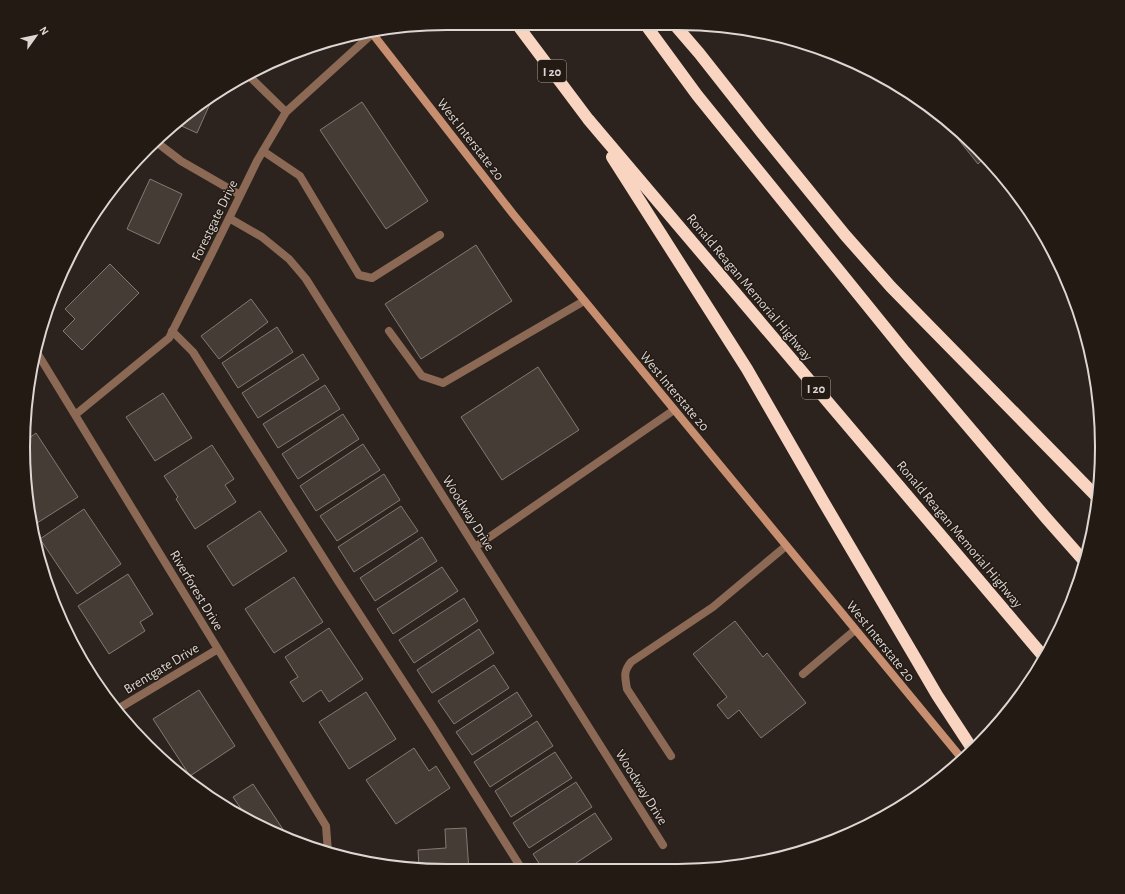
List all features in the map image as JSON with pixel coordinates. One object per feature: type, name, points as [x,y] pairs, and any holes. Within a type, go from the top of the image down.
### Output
[{"type":"highway","name":"Ronald Reagan Memorial Highway","points":[[521,30],[588,119],[1041,653]]},
{"type":"highway","points":[[649,30],[697,95],[905,352],[1047,519],[1081,556]]},
{"type":"highway","points":[[679,30],[845,235],[891,287],[1092,492]]},
{"type":"highway","points":[[588,119],[747,369],[822,501],[937,695],[970,745]]},
{"type":"main road","name":"West Interstate 20","points":[[376,37],[513,214],[959,756]]},
{"type":"street","name":"Forestgate Drive","points":[[75,415],[169,338],[257,161],[286,112],[368,38]]},
{"type":"street","points":[[252,79],[286,112]]},
{"type":"street","points":[[160,145],[181,161],[240,195]]},
{"type":"street","points":[[263,151],[300,176],[359,275],[372,278],[440,235]]},
{"type":"street","name":"Woodway Drive","points":[[229,218],[262,237],[289,259],[306,279],[663,845]]},
{"type":"street","points":[[389,331],[422,376],[443,383],[584,301]]},
{"type":"street","points":[[172,331],[193,352],[519,864]]},
{"type":"street","name":"Riverforest Drive","points":[[40,357],[326,826],[328,847]]},
{"type":"street","points":[[475,547],[674,410]]},
{"type":"street","points":[[671,756],[627,689],[625,678],[626,668],[631,662],[713,607],[786,546]]},
{"type":"street","points":[[803,674],[855,630]]},
{"type":"street","name":"Brentgate Drive","points":[[121,707],[218,649]]},
{"type":"building","points":[[362,102],[428,201],[386,229],[320,130]]},
{"type":"building","points":[[210,104],[197,133],[181,126]]},
{"type":"building","points":[[954,134],[981,161],[978,164]]},
{"type":"building","points":[[150,179],[182,194],[159,244],[127,229]]},
{"type":"building","points":[[476,245],[512,301],[421,359],[385,304]]},
{"type":"building","points":[[110,264],[139,293],[82,350],[63,331],[75,319],[65,309]]},
{"type":"building","points":[[251,299],[268,322],[219,359],[201,336]]},
{"type":"building","points":[[277,327],[293,352],[238,388],[222,363]]},
{"type":"building","points":[[303,354],[319,379],[258,418],[242,393]]},
{"type":"building","points":[[538,367],[579,430],[502,480],[461,417]]},
{"type":"building","points":[[325,385],[340,409],[278,448],[263,424]]},
{"type":"building","points":[[163,393],[192,438],[155,461],[126,417]]},
{"type":"building","points":[[343,414],[359,439],[298,479],[282,454]]},
{"type":"building","points":[[36,433],[78,497],[37,523],[31,474],[30,437]]},
{"type":"building","points":[[363,444],[380,470],[316,511],[300,486]]},
{"type":"building","points":[[212,445],[234,479],[225,485],[236,502],[195,529],[176,499],[178,497],[164,476]]},
{"type":"building","points":[[384,474],[400,500],[337,541],[320,516]]},
{"type":"building","points":[[401,506],[418,531],[354,572],[338,547]]},
{"type":"building","points":[[84,509],[121,564],[77,594],[40,539]]},
{"type":"building","points":[[260,511],[287,551],[233,586],[207,546]]},
{"type":"building","points":[[422,537],[437,561],[375,601],[360,578]]},
{"type":"building","points":[[442,567],[458,591],[393,634],[377,609]]},
{"type":"building","points":[[128,574],[153,614],[140,622],[145,631],[109,654],[78,606]]},
{"type":"building","points":[[294,577],[323,622],[274,653],[245,609]]},
{"type":"building","points":[[464,598],[478,621],[414,663],[399,640]]},
{"type":"building","points":[[735,621],[763,657],[767,653],[806,703],[761,738],[739,710],[728,719],[717,705],[727,697],[693,654]]},
{"type":"building","points":[[329,628],[363,679],[329,702],[321,690],[303,702],[290,682],[298,677],[285,657]]},
{"type":"building","points":[[479,629],[494,653],[432,693],[417,670]]},
{"type":"building","points":[[494,665],[509,688],[454,724],[438,701]]},
{"type":"building","points":[[199,690],[235,746],[190,776],[153,719]]},
{"type":"building","points":[[366,692],[396,739],[349,769],[319,722]]},
{"type":"building","points":[[517,692],[532,716],[472,755],[456,732]]},
{"type":"building","points":[[537,721],[553,746],[490,787],[474,762]]},
{"type":"building","points":[[414,748],[429,771],[436,766],[450,788],[396,824],[366,780]]},
{"type":"building","points":[[555,752],[572,778],[511,817],[495,791]]},
{"type":"building","points":[[576,782],[592,807],[529,848],[513,823]]},
{"type":"building","points":[[253,784],[284,830],[242,810],[233,797]]},
{"type":"building","points":[[595,813],[612,839],[574,864],[539,864],[533,854]]},
{"type":"building","points":[[466,828],[469,864],[419,863],[418,850],[446,848],[445,829]]}]
